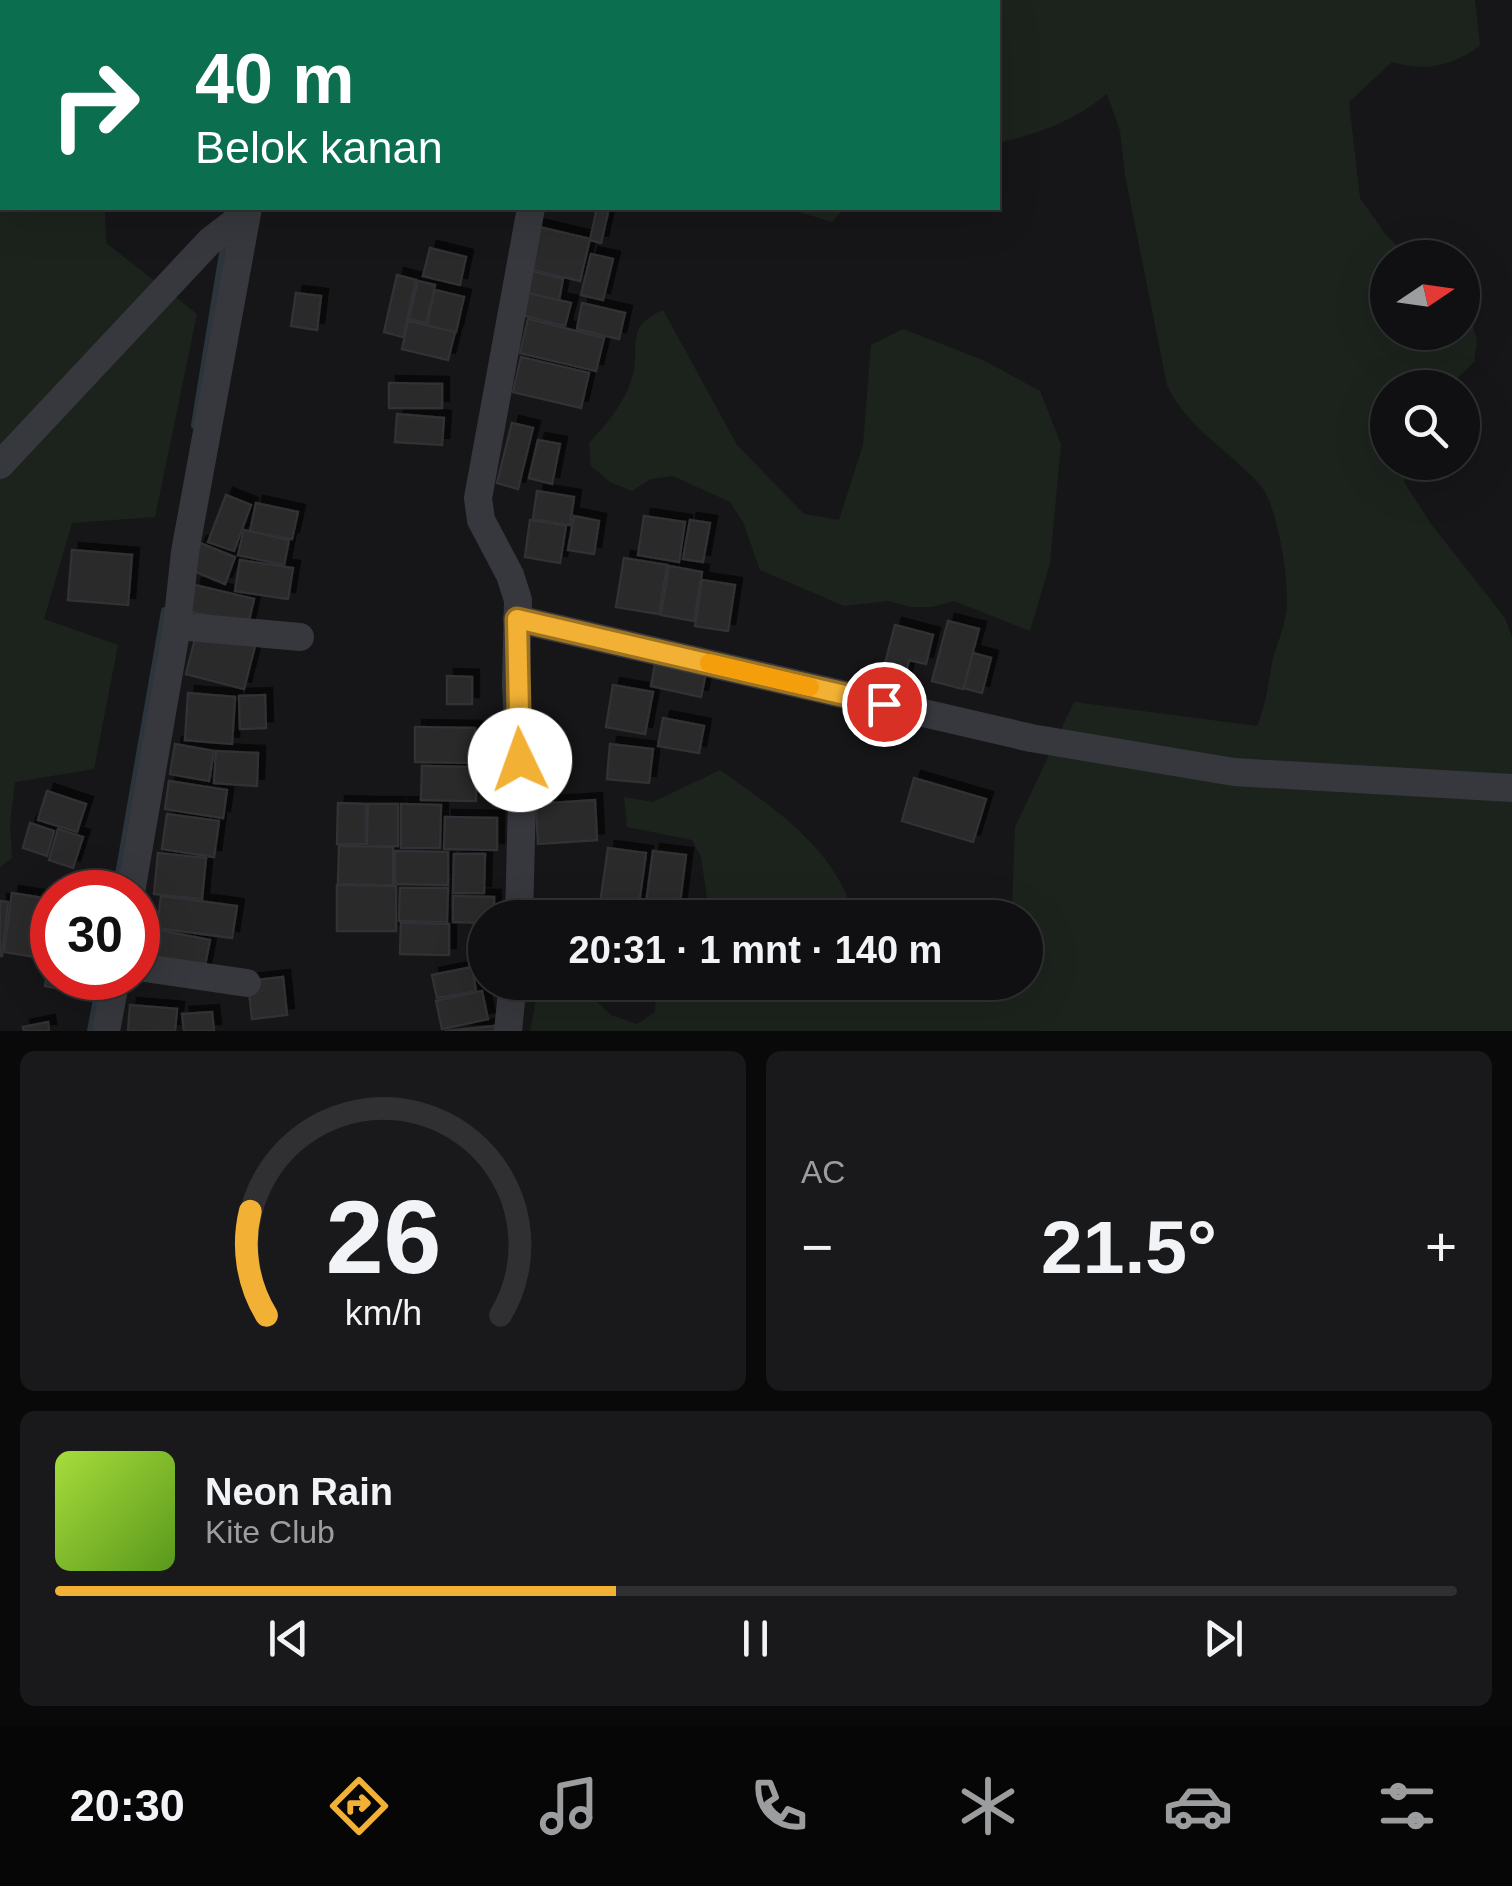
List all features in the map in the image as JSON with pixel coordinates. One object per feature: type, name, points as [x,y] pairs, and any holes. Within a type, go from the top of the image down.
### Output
[{"type":"street","points":[[519,900],[522,799],[516,589],[488,538],[478,498],[531,210]]},
{"type":"street","points":[[0,466],[210,241],[243,212]]},
{"type":"street","points":[[135,870],[243,212]]},
{"type":"street","points":[[517,619],[1030,738],[1234,772],[1512,788]]},
{"type":"street","points":[[177,626],[300,637]]},
{"type":"street","points":[[160,970],[248,984]]},
{"type":"street","points":[[106,1031],[112,1000]]},
{"type":"street","points":[[508,1031],[511,1000]]},
{"type":"shaded area","points":[[1000,0],[1475,0],[1480,46],[1438,65],[1416,67],[1392,62],[1349,102],[1360,198],[1391,240],[1370,240],[1370,350],[1476,350],[1474,362],[1466,370],[1370,370],[1370,480],[1404,480],[1431,524],[1505,618],[1512,637],[1512,1031],[530,1031],[536,1000],[595,1000],[611,1015],[637,1024],[655,1012],[655,1000],[1043,1000],[1043,900],[1012,900],[1015,827],[1074,702],[1257,726],[1287,602],[1282,548],[1273,511],[1261,486],[1186,415],[1167,385],[1125,175],[1120,131],[1107,94],[1056,125],[1000,142]]},
{"type":"shaded area","points":[[0,210],[105,210],[106,243],[197,314],[155,517],[72,523],[44,619],[118,645],[94,769],[15,782],[10,824],[12,858],[0,867]]},
{"type":"shaded area","points":[[793,210],[842,210],[832,222]]},
{"type":"shaded area","points":[[663,310],[737,445],[804,514],[839,520],[863,445],[871,345],[903,329],[983,360],[1040,391],[1061,444],[1050,563],[1030,631],[954,601],[932,607],[910,607],[889,601],[844,606],[760,570],[743,522],[730,502],[673,476],[651,479],[632,491],[610,482],[591,466],[589,443],[618,408],[630,384],[637,333],[650,317]]},
{"type":"shaded area","points":[[720,770],[801,833],[833,871],[848,900],[707,900],[701,857],[692,840],[627,827],[624,797],[653,802]]},
{"type":"building","points":[[597,210],[609,210],[601,243],[590,240]]},
{"type":"building","points":[[531,225],[590,239],[580,281],[522,267]]},
{"type":"building","points":[[430,248],[466,257],[460,285],[423,276]]},
{"type":"building","points":[[591,254],[613,259],[603,300],[581,295]]},
{"type":"building","points":[[523,269],[563,279],[559,300],[519,290]]},
{"type":"building","points":[[397,275],[416,280],[403,337],[384,332]]},
{"type":"building","points":[[418,281],[435,285],[426,323],[409,319]]},
{"type":"building","points":[[435,290],[464,297],[456,332],[427,325]]},
{"type":"building","points":[[523,292],[571,303],[565,326],[518,314]]},
{"type":"building","points":[[296,293],[321,296],[317,330],[291,326]]},
{"type":"building","points":[[582,303],[625,313],[619,339],[577,329]]},
{"type":"building","points":[[528,319],[604,338],[596,371],[520,353]]},
{"type":"building","points":[[408,321],[455,332],[448,360],[402,349]]},
{"type":"building","points":[[521,357],[589,373],[581,408],[513,392]]},
{"type":"building","points":[[389,383],[442,384],[442,408],[389,408]]},
{"type":"building","points":[[397,414],[444,418],[442,445],[395,442]]},
{"type":"building","points":[[512,423],[533,428],[518,489],[497,483]]},
{"type":"building","points":[[538,440],[560,444],[552,484],[529,478]]},
{"type":"building","points":[[537,491],[574,497],[570,525],[533,519]]},
{"type":"building","points":[[226,495],[251,505],[234,551],[208,542]]},
{"type":"building","points":[[256,503],[298,512],[292,539],[250,531]]},
{"type":"building","points":[[574,516],[599,521],[594,554],[568,550]]},
{"type":"building","points":[[644,516],[685,522],[679,562],[638,555]]},
{"type":"building","points":[[530,520],[566,526],[560,563],[525,557]]},
{"type":"building","points":[[690,520],[710,523],[703,562],[683,559]]},
{"type":"building","points":[[244,530],[289,540],[284,565],[238,555]]},
{"type":"building","points":[[200,543],[235,557],[225,584],[189,569]]},
{"type":"building","points":[[72,550],[132,555],[128,605],[68,600]]},
{"type":"building","points":[[624,558],[667,565],[659,614],[616,607]]},
{"type":"building","points":[[240,560],[293,568],[288,599],[235,591]]},
{"type":"building","points":[[669,566],[702,572],[694,621],[661,615]]},
{"type":"building","points":[[702,580],[735,585],[728,631],[695,626]]},
{"type":"building","points":[[195,585],[254,599],[248,625],[189,611]]},
{"type":"building","points":[[948,621],[979,629],[963,689],[932,681]]},
{"type":"building","points":[[895,625],[933,635],[926,664],[909,660],[903,685],[881,679]]},
{"type":"building","points":[[197,631],[255,646],[244,689],[186,674]]},
{"type":"building","points":[[657,653],[708,663],[701,697],[651,686]]},
{"type":"building","points":[[973,653],[991,658],[982,693],[964,688]]},
{"type":"building","points":[[447,676],[472,677],[472,704],[447,704]]},
{"type":"building","points":[[613,685],[653,692],[645,734],[606,727]]},
{"type":"building","points":[[188,693],[235,697],[232,744],[185,740]]},
{"type":"building","points":[[265,695],[266,728],[240,729],[239,696]]},
{"type":"building","points":[[663,718],[704,726],[699,753],[658,746]]},
{"type":"building","points":[[415,727],[475,728],[475,763],[415,762]]},
{"type":"building","points":[[175,744],[214,751],[209,781],[170,774]]},
{"type":"building","points":[[610,744],[653,749],[649,783],[607,779]]},
{"type":"building","points":[[216,751],[258,753],[257,786],[214,783]]},
{"type":"building","points":[[422,766],[476,767],[476,801],[421,800]]},
{"type":"building","points":[[914,778],[986,799],[973,842],[902,821]]},
{"type":"building","points":[[169,781],[227,790],[223,818],[165,809]]},
{"type":"building","points":[[47,791],[86,804],[77,832],[38,820]]},
{"type":"building","points":[[595,800],[597,840],[538,844],[536,804]]},
{"type":"building","points":[[338,803],[366,804],[366,844],[337,844]]},
{"type":"building","points":[[368,804],[398,804],[398,846],[367,846]]},
{"type":"building","points":[[401,804],[441,805],[440,848],[401,848]]},
{"type":"building","points":[[167,814],[219,821],[214,857],[162,849]]},
{"type":"building","points":[[445,817],[497,818],[497,850],[444,849]]},
{"type":"building","points":[[30,823],[54,831],[47,856],[23,848]]},
{"type":"building","points":[[58,829],[83,837],[73,868],[49,860]]},
{"type":"building","points":[[339,846],[393,847],[393,885],[338,884]]},
{"type":"building","points":[[608,848],[646,853],[639,900],[601,900]]},
{"type":"building","points":[[395,851],[448,852],[448,885],[395,884]]},
{"type":"building","points":[[653,851],[686,855],[680,900],[646,900]]},
{"type":"building","points":[[158,853],[206,858],[202,899],[160,895],[160,870],[156,870]]},
{"type":"building","points":[[454,854],[485,854],[484,893],[453,893]]},
{"type":"building","points":[[337,885],[396,886],[396,931],[337,931]]},
{"type":"building","points":[[400,888],[448,888],[447,922],[399,921]]},
{"type":"building","points":[[12,893],[30,896],[30,956],[4,952]]},
{"type":"building","points":[[161,896],[237,906],[232,938],[160,928]]},
{"type":"building","points":[[453,896],[494,897],[468,900],[468,922],[453,922]]},
{"type":"building","points":[[0,901],[8,902],[2,956],[0,956]]},
{"type":"building","points":[[401,923],[449,924],[449,955],[400,954]]},
{"type":"building","points":[[160,930],[210,940],[204,970],[160,961]]},
{"type":"building","points":[[468,968],[468,992],[437,998],[432,975]]},
{"type":"building","points":[[283,977],[287,1015],[252,1019],[248,981]]},
{"type":"building","points":[[468,994],[468,1000],[484,1000],[488,1019],[442,1029],[436,1001]]},
{"type":"building","points":[[130,1005],[177,1009],[175,1031],[128,1031]]},
{"type":"building","points":[[212,1012],[214,1031],[184,1031],[182,1014]]},
{"type":"building","points":[[48,1022],[49,1031],[24,1031],[23,1027]]},
{"type":"building","points":[[495,1026],[495,1031],[445,1031]]},
{"type":"waterway","points":[[195,425],[225,241]]},
{"type":"waterway","points":[[120,870],[165,611]]},
{"type":"waterway","points":[[91,1031],[97,1000]]},
{"type":"slow traffic","points":[[709,663],[810,687]]},
{"type":"route","points":[[520,760],[517,619],[884,704]]}]
